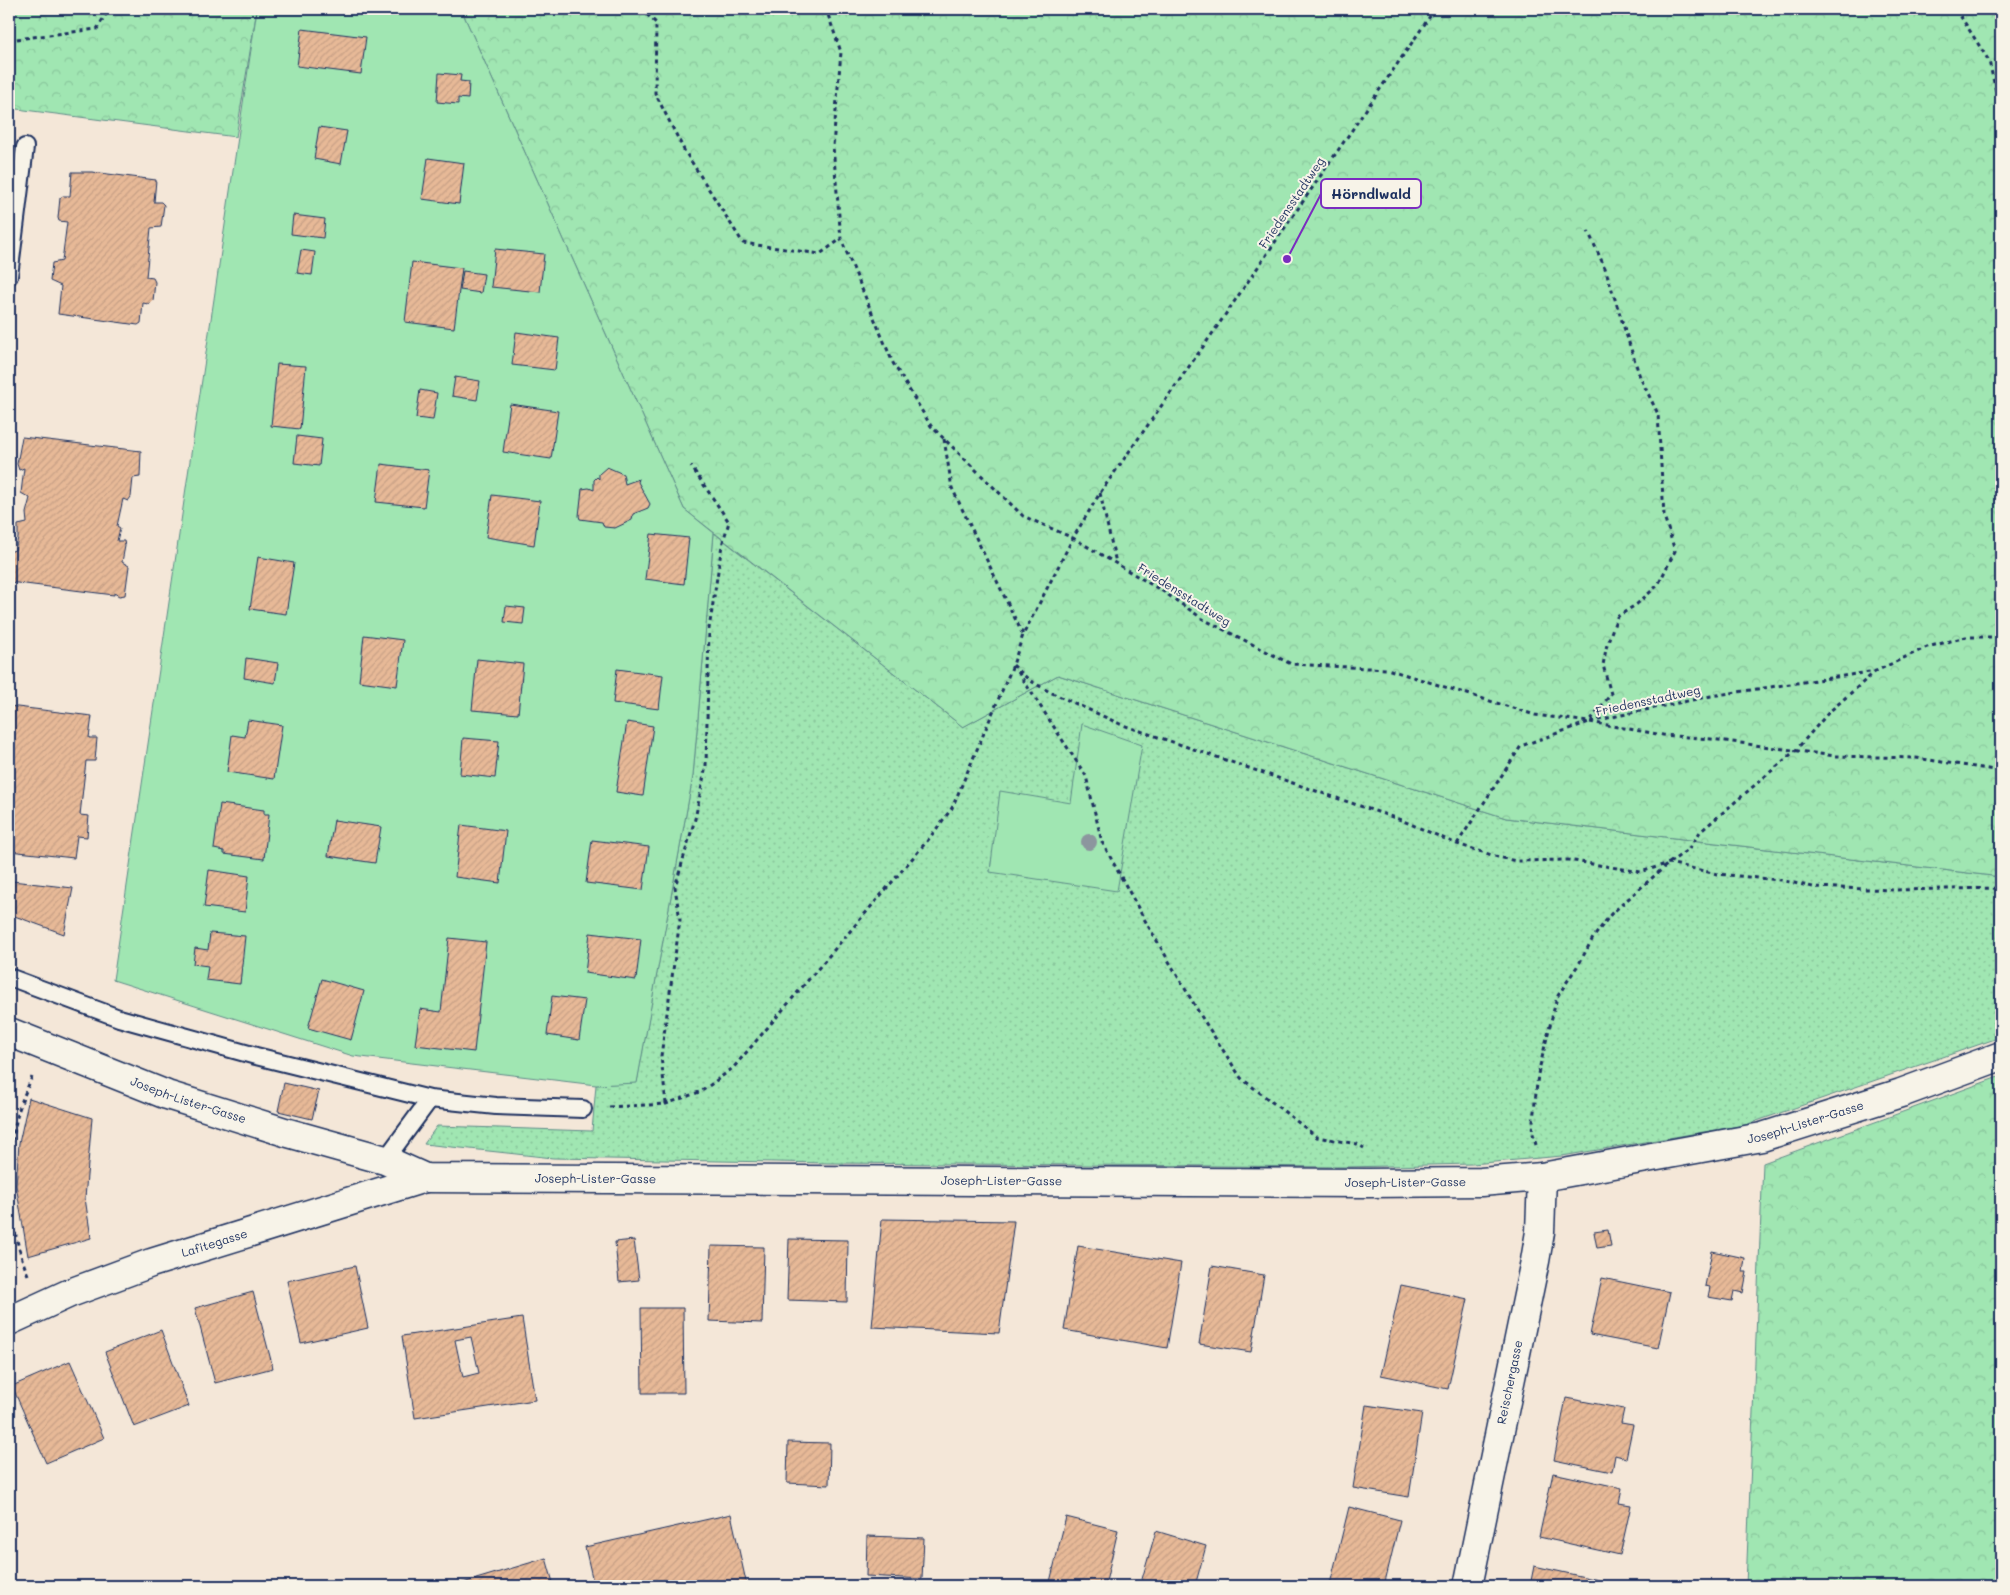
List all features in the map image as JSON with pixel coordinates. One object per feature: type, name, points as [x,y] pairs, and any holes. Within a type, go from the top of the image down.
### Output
[{"type":"street","name":"Joseph-Lister-Gasse","points":[[9,1032],[167,1095],[285,1132],[385,1160],[425,1178],[1481,1182],[1542,1177],[1762,1137],[1901,1093],[2001,1056]]},
{"type":"street","name":"Reischergasse","points":[[1468,1586],[1535,1261],[1540,1232],[1542,1177]]},
{"type":"street","name":"Lafitegasse","points":[[9,1321],[70,1293],[151,1263],[425,1178]]},
{"type":"lane","points":[[9,276],[25,147]]},
{"type":"lane","points":[[9,977],[119,1018],[256,1056],[430,1099],[496,1106],[584,1109]]},
{"type":"lane","points":[[385,1160],[430,1099]]},
{"type":"path","points":[[9,40],[97,30],[109,9]]},
{"type":"path","points":[[642,9],[656,22],[655,93],[684,150],[743,243],[820,254],[841,239]]},
{"type":"path","points":[[584,1109],[666,1104],[702,1091],[733,1068],[928,840],[952,808],[1014,665],[1023,635],[1073,538],[1023,516],[931,426],[893,362],[841,239],[833,146],[841,52],[826,9]]},
{"type":"path","name":"Friedensstadtweg","points":[[1435,9],[1212,334],[1100,493],[1073,538],[1164,592],[1203,619],[1291,664],[1388,669],[1535,715],[1588,722],[1711,696],[1876,671],[1927,647],[1966,637],[2001,637]]},
{"type":"path","points":[[1956,9],[1989,61],[2001,113]]},
{"type":"path","points":[[1588,231],[1605,268],[1640,377],[1658,414],[1664,516],[1675,551],[1658,586],[1637,604],[1617,617],[1607,644],[1603,665],[1611,694],[1588,722]]},
{"type":"path","points":[[944,438],[952,488],[1023,635]]},
{"type":"path","points":[[666,1104],[660,1056],[680,920],[675,887],[695,819],[706,766],[710,629],[722,545],[729,522],[691,466]]},
{"type":"path","points":[[1100,493],[1116,563]]},
{"type":"path","points":[[1014,665],[1029,680],[1050,692],[1120,724],[1401,820],[1456,844],[1516,862],[1568,860],[1641,872],[1669,864],[1717,874],[1780,880],[1813,887],[1894,890],[2001,888]]},
{"type":"path","points":[[1014,665],[1086,776],[1102,842],[1201,1016],[1241,1078],[1317,1137],[1357,1144],[1386,1161],[1390,1183]]},
{"type":"path","points":[[1542,1177],[1532,1130],[1538,1074],[1557,997],[1593,938],[1611,914],[1689,849],[1700,832],[1796,750],[1830,712],[1876,671]]},
{"type":"path","points":[[1456,844],[1521,746],[1588,722],[1663,735],[1711,739],[1836,756],[1916,758],[2001,771]]},
{"type":"path","points":[[34,1070],[18,1113],[10,1162],[10,1192],[20,1257],[41,1306]]},
{"type":"green space","points":[[9,9],[257,9],[236,137],[9,108]]},
{"type":"green space","points":[[257,9],[461,9],[684,509],[714,533],[693,776],[637,1083],[596,1085],[353,1056],[113,980]]},
{"type":"green space","points":[[461,9],[2001,9],[2001,877],[1506,818],[1058,675],[963,727],[684,509]]},
{"type":"green space","points":[[714,533],[963,727],[1058,675],[1506,818],[2001,877],[2001,1037],[1745,1125],[1562,1156],[1472,1164],[1346,1167],[829,1163],[553,1158],[424,1144],[437,1126],[592,1131],[596,1085],[637,1082],[693,776]],"holes":[[[1071,803],[990,871],[992,857]]]},
{"type":"green space","points":[[1082,724],[1142,745],[1117,891],[990,872],[1000,791],[1071,803]]},
{"type":"green space","points":[[2001,1076],[2001,1586],[1746,1586],[1763,1163]]},
{"type":"building","points":[[302,29],[366,37],[361,74],[297,66]]},
{"type":"building","points":[[439,73],[461,75],[460,81],[469,82],[468,99],[458,98],[458,104],[437,102]]},
{"type":"building","points":[[319,127],[347,131],[341,164],[314,159]]},
{"type":"building","points":[[428,158],[464,163],[459,204],[422,199]]},
{"type":"building","points":[[72,172],[92,172],[156,180],[154,202],[161,202],[164,205],[161,227],[151,228],[146,277],[153,278],[155,282],[153,301],[148,304],[143,303],[141,323],[138,325],[58,314],[61,286],[50,281],[52,263],[62,261],[67,222],[59,221],[58,218],[60,198],[70,196]]},
{"type":"building","points":[[293,215],[325,219],[323,238],[291,234]]},
{"type":"building","points":[[495,249],[544,254],[540,292],[491,287]]},
{"type":"building","points":[[301,250],[315,252],[312,275],[297,273]]},
{"type":"building","points":[[412,262],[462,268],[454,328],[405,322]]},
{"type":"building","points":[[463,271],[484,274],[481,293],[460,290]]},
{"type":"building","points":[[516,332],[559,338],[555,370],[512,365]]},
{"type":"building","points":[[277,364],[306,366],[300,429],[271,426]]},
{"type":"building","points":[[455,377],[480,381],[477,400],[452,396]]},
{"type":"building","points":[[420,390],[437,393],[433,420],[416,418]]},
{"type":"building","points":[[510,404],[558,411],[551,459],[503,452]]},
{"type":"building","points":[[297,436],[322,439],[319,466],[294,463]]},
{"type":"building","points":[[22,437],[141,451],[140,477],[133,478],[131,497],[128,501],[123,499],[117,526],[120,528],[117,541],[124,541],[125,546],[122,562],[129,566],[125,595],[119,596],[114,593],[114,595],[9,582],[9,552],[15,550],[18,538],[18,525],[27,523],[26,513],[30,498],[21,493],[24,468],[19,470],[17,464]]},
{"type":"building","points":[[381,464],[429,470],[424,507],[376,502]]},
{"type":"building","points":[[607,467],[623,474],[625,484],[639,479],[638,482],[650,504],[648,508],[633,514],[632,520],[615,528],[604,527],[602,522],[580,519],[579,516],[582,489],[589,488],[594,490],[594,480],[597,477],[599,479],[599,474]]},
{"type":"building","points":[[492,495],[540,501],[534,545],[486,537]]},
{"type":"building","points":[[651,534],[689,538],[684,584],[645,579]]},
{"type":"building","points":[[258,557],[294,563],[286,614],[250,609]]},
{"type":"building","points":[[506,606],[525,608],[523,624],[504,622]]},
{"type":"building","points":[[364,635],[403,640],[397,686],[359,681]]},
{"type":"building","points":[[246,658],[278,663],[275,683],[244,678]]},
{"type":"building","points":[[477,659],[523,664],[518,714],[472,710]]},
{"type":"building","points":[[617,669],[663,675],[659,709],[613,703]]},
{"type":"building","points":[[9,706],[92,716],[89,738],[97,738],[95,761],[86,761],[80,815],[89,816],[87,837],[77,836],[74,858],[9,851]]},
{"type":"building","points":[[248,720],[282,725],[274,779],[227,772],[232,735],[245,737]]},
{"type":"building","points":[[627,722],[653,726],[643,796],[616,792]]},
{"type":"building","points":[[463,738],[499,741],[495,778],[460,774]]},
{"type":"building","points":[[220,804],[264,810],[264,814],[269,814],[264,859],[224,854],[224,851],[214,849]]},
{"type":"building","points":[[334,820],[381,827],[375,863],[328,856]]},
{"type":"building","points":[[461,825],[506,831],[500,883],[455,877]]},
{"type":"building","points":[[592,840],[649,847],[643,890],[586,883]]},
{"type":"building","points":[[209,870],[249,876],[245,912],[204,907]]},
{"type":"building","points":[[12,881],[73,888],[64,934],[9,914]]},
{"type":"building","points":[[210,933],[245,936],[240,984],[206,980],[208,966],[193,964],[195,948],[208,950]]},
{"type":"building","points":[[590,933],[641,939],[636,980],[585,973]]},
{"type":"building","points":[[449,938],[486,942],[474,1052],[415,1045],[420,1009],[441,1012]]},
{"type":"building","points":[[322,979],[364,991],[351,1040],[308,1028]]},
{"type":"building","points":[[552,996],[585,1000],[579,1040],[547,1035]]},
{"type":"building","points":[[284,1083],[319,1091],[312,1119],[278,1111]]},
{"type":"building","points":[[29,1098],[92,1118],[85,1198],[91,1238],[28,1256],[16,1185],[19,1143]]},
{"type":"building","points":[[882,1219],[1014,1221],[999,1333],[872,1327]]},
{"type":"building","points":[[1608,1230],[1611,1246],[1597,1248],[1594,1232]]},
{"type":"building","points":[[789,1239],[848,1240],[847,1302],[787,1300]]},
{"type":"building","points":[[634,1240],[639,1280],[619,1282],[615,1242]]},
{"type":"building","points":[[711,1246],[764,1247],[762,1323],[709,1321]]},
{"type":"building","points":[[1078,1246],[1181,1263],[1167,1348],[1064,1330]]},
{"type":"building","points":[[1712,1251],[1745,1258],[1743,1272],[1747,1272],[1743,1293],[1734,1291],[1732,1301],[1708,1297],[1710,1287],[1705,1286]]},
{"type":"building","points":[[355,1266],[368,1328],[301,1343],[287,1281]]},
{"type":"building","points":[[1212,1266],[1264,1275],[1251,1352],[1199,1344]]},
{"type":"building","points":[[1602,1278],[1670,1292],[1658,1348],[1590,1335]]},
{"type":"building","points":[[1401,1285],[1468,1299],[1448,1389],[1381,1375]]},
{"type":"building","points":[[253,1292],[273,1368],[215,1383],[195,1308]]},
{"type":"building","points":[[641,1308],[683,1308],[684,1393],[642,1393]]},
{"type":"building","points":[[522,1318],[535,1400],[415,1418],[402,1336]],"holes":[[[471,1337],[479,1373],[463,1377],[455,1340]]]},
{"type":"building","points":[[161,1330],[189,1406],[134,1427],[105,1352]]},
{"type":"building","points":[[70,1361],[104,1438],[46,1463],[12,1386]]},
{"type":"building","points":[[1566,1398],[1624,1409],[1621,1423],[1633,1425],[1626,1458],[1615,1455],[1612,1472],[1554,1460]]},
{"type":"building","points":[[1366,1405],[1422,1413],[1409,1497],[1353,1488]]},
{"type":"building","points":[[788,1442],[830,1443],[829,1485],[787,1483]]},
{"type":"building","points":[[1553,1473],[1622,1488],[1619,1503],[1631,1505],[1620,1555],[1539,1537]]},
{"type":"building","points":[[1349,1507],[1400,1520],[1384,1586],[1340,1586],[1330,1584]]},
{"type":"building","points":[[731,1514],[747,1586],[594,1586],[585,1547]]},
{"type":"building","points":[[1066,1517],[1118,1530],[1105,1586],[1049,1586]]},
{"type":"building","points":[[1156,1531],[1206,1546],[1195,1586],[1140,1586]]},
{"type":"building","points":[[867,1536],[924,1538],[922,1579],[866,1576]]},
{"type":"building","points":[[546,1558],[554,1586],[453,1586]]},
{"type":"building","points":[[1534,1566],[1617,1584],[1617,1586],[1530,1586]]},
{"type":"place","name":"Hörndlwald","points":[[1287,259]]}]
